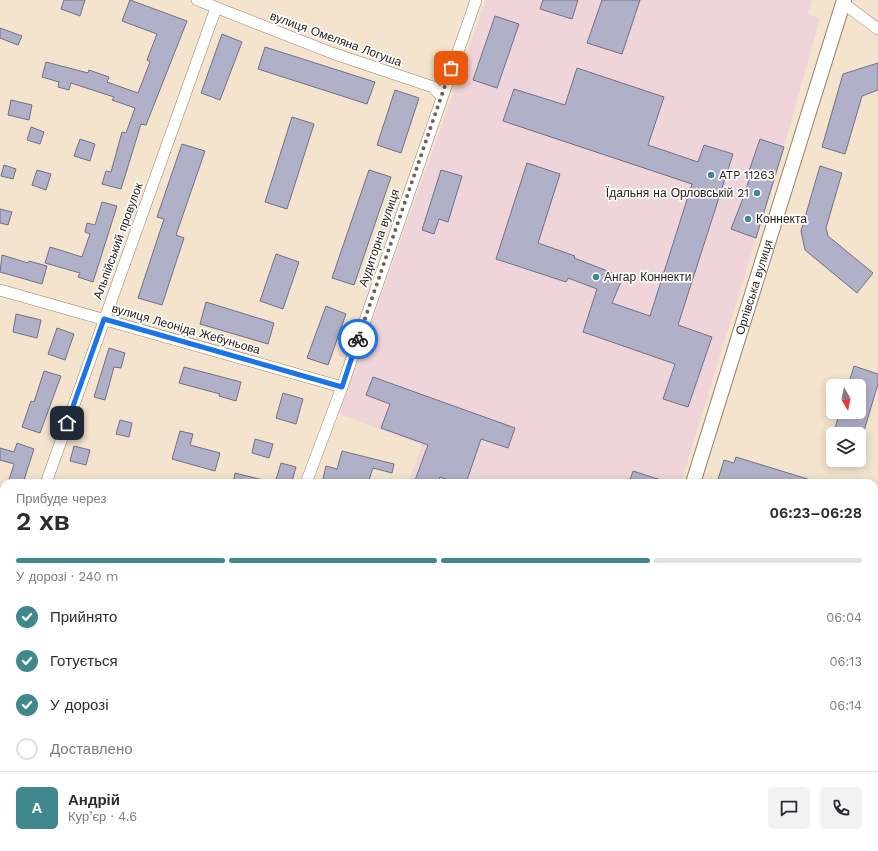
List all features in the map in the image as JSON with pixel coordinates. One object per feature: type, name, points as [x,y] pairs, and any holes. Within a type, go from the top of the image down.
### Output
[{"type":"street","name":"вулиця Омеляна Логуша","points":[[197,0],[332,53],[433,88],[441,96]]},
{"type":"street","name":"Аудиторна вулиця","points":[[308,479],[342,387],[441,96],[476,0]]},
{"type":"street","points":[[844,2],[878,29]]},
{"type":"street","name":"Орлівська вулиця","points":[[694,479],[844,2]]},
{"type":"street","name":"Альпійський провулок","points":[[47,479],[216,8]]},
{"type":"street","name":"вулиця Леоніда Жебуньова","points":[[0,290],[342,387]]},
{"type":"shaded area","points":[[486,0],[812,0],[808,14],[820,18],[784,147],[682,479],[409,479],[422,445],[339,414]]},
{"type":"building","points":[[64,0],[85,0],[80,16],[61,9]]},
{"type":"building","points":[[130,0],[187,21],[146,125],[141,124],[121,189],[102,184],[106,171],[111,172],[122,132],[126,133],[135,108],[112,100],[114,97],[71,83],[69,90],[58,87],[59,82],[42,77],[46,62],[88,73],[89,70],[109,77],[107,82],[138,93],[150,62],[147,60],[157,34],[122,21]]},
{"type":"building","points":[[543,0],[578,0],[572,19],[540,9]]},
{"type":"building","points":[[602,0],[640,0],[622,54],[587,43]]},
{"type":"building","points":[[495,16],[519,24],[497,88],[473,80]]},
{"type":"building","points":[[0,28],[22,36],[18,45],[0,38]]},
{"type":"building","points":[[222,34],[242,42],[220,100],[201,93]]},
{"type":"building","points":[[265,47],[375,82],[367,104],[258,69]]},
{"type":"building","points":[[878,63],[878,90],[862,96],[845,154],[822,147],[843,74]]},
{"type":"building","points":[[577,68],[664,97],[648,145],[698,162],[704,145],[733,154],[678,325],[712,337],[688,407],[663,399],[675,364],[583,332],[597,289],[568,278],[566,282],[496,259],[527,163],[560,174],[538,243],[575,256],[574,258],[623,277],[612,303],[650,316],[692,184],[503,121],[514,89],[565,105]]},
{"type":"building","points":[[395,90],[419,98],[401,153],[377,145]]},
{"type":"building","points":[[11,100],[32,105],[29,120],[8,115]]},
{"type":"building","points":[[292,117],[314,124],[287,209],[265,202]]},
{"type":"building","points":[[31,127],[44,132],[40,144],[27,140]]},
{"type":"building","points":[[80,139],[95,144],[90,161],[74,156]]},
{"type":"building","points":[[760,139],[784,147],[756,238],[731,229],[750,177],[747,177]]},
{"type":"building","points":[[182,144],[205,151],[176,235],[184,238],[162,305],[138,298],[164,219],[157,217]]},
{"type":"building","points":[[4,165],[16,169],[13,179],[1,176]]},
{"type":"building","points":[[820,166],[842,173],[826,228],[828,236],[873,273],[857,293],[805,250],[801,231]]},
{"type":"building","points":[[37,170],[51,174],[46,190],[32,185]]},
{"type":"building","points":[[369,170],[391,177],[354,285],[332,278]]},
{"type":"building","points":[[441,170],[462,176],[448,222],[439,219],[434,234],[422,230]]},
{"type":"building","points":[[102,202],[117,206],[93,282],[78,277],[80,273],[45,263],[50,247],[82,257],[90,234],[85,232],[87,223],[95,225]]},
{"type":"building","points":[[0,209],[12,212],[8,225],[0,223]]},
{"type":"building","points":[[276,254],[299,262],[283,309],[260,301]]},
{"type":"building","points":[[2,255],[28,263],[29,261],[47,266],[42,284],[0,272]]},
{"type":"building","points":[[206,302],[274,323],[268,344],[200,324]]},
{"type":"building","points":[[326,306],[346,314],[328,365],[307,358]]},
{"type":"building","points":[[16,314],[41,320],[37,338],[13,332]]},
{"type":"building","points":[[57,328],[74,334],[65,360],[48,354]]},
{"type":"building","points":[[109,348],[125,353],[121,368],[114,367],[105,400],[94,397]]},
{"type":"building","points":[[854,366],[878,374],[878,384],[865,427],[835,427],[838,419],[866,419],[866,379],[850,379]]},
{"type":"building","points":[[184,367],[241,382],[236,401],[219,396],[220,394],[179,383]]},
{"type":"building","points":[[44,371],[61,376],[40,433],[22,427],[31,401],[34,402]]},
{"type":"building","points":[[373,377],[515,428],[508,448],[481,439],[467,479],[446,479],[440,477],[439,479],[415,479],[428,445],[381,428],[390,404],[366,395]]},
{"type":"building","points":[[283,393],[303,399],[296,424],[276,418]]},
{"type":"building","points":[[120,420],[132,423],[129,437],[116,434]]},
{"type":"building","points":[[180,431],[193,434],[190,445],[220,453],[215,471],[172,459]]},
{"type":"building","points":[[255,439],[273,444],[269,458],[252,453]]},
{"type":"building","points":[[17,443],[34,449],[24,479],[9,479],[14,464],[0,460],[0,448],[14,452]]},
{"type":"building","points":[[74,446],[90,450],[86,465],[70,461]]},
{"type":"building","points":[[342,451],[394,464],[392,473],[373,468],[369,479],[323,479],[326,466],[337,469]]},
{"type":"building","points":[[736,457],[808,479],[718,479],[724,460],[734,463]]},
{"type":"building","points":[[281,463],[296,467],[293,479],[276,479]]},
{"type":"building","points":[[633,471],[658,479],[630,479]]},
{"type":"building","points":[[235,473],[259,479],[234,479]]},
{"type":"way so far","points":[[358,339],[451,68]]},
{"type":"place","name":"ATP 11263","points":[[711,175]]},
{"type":"place","name":"Їдальня на Орловській 21","points":[[757,193]]},
{"type":"place","name":"Коннекта","points":[[748,219]]},
{"type":"place","name":"Ангар Коннекти","points":[[596,277]]},
{"type":"route","points":[[67,423],[104,319],[342,387],[358,339]]}]
